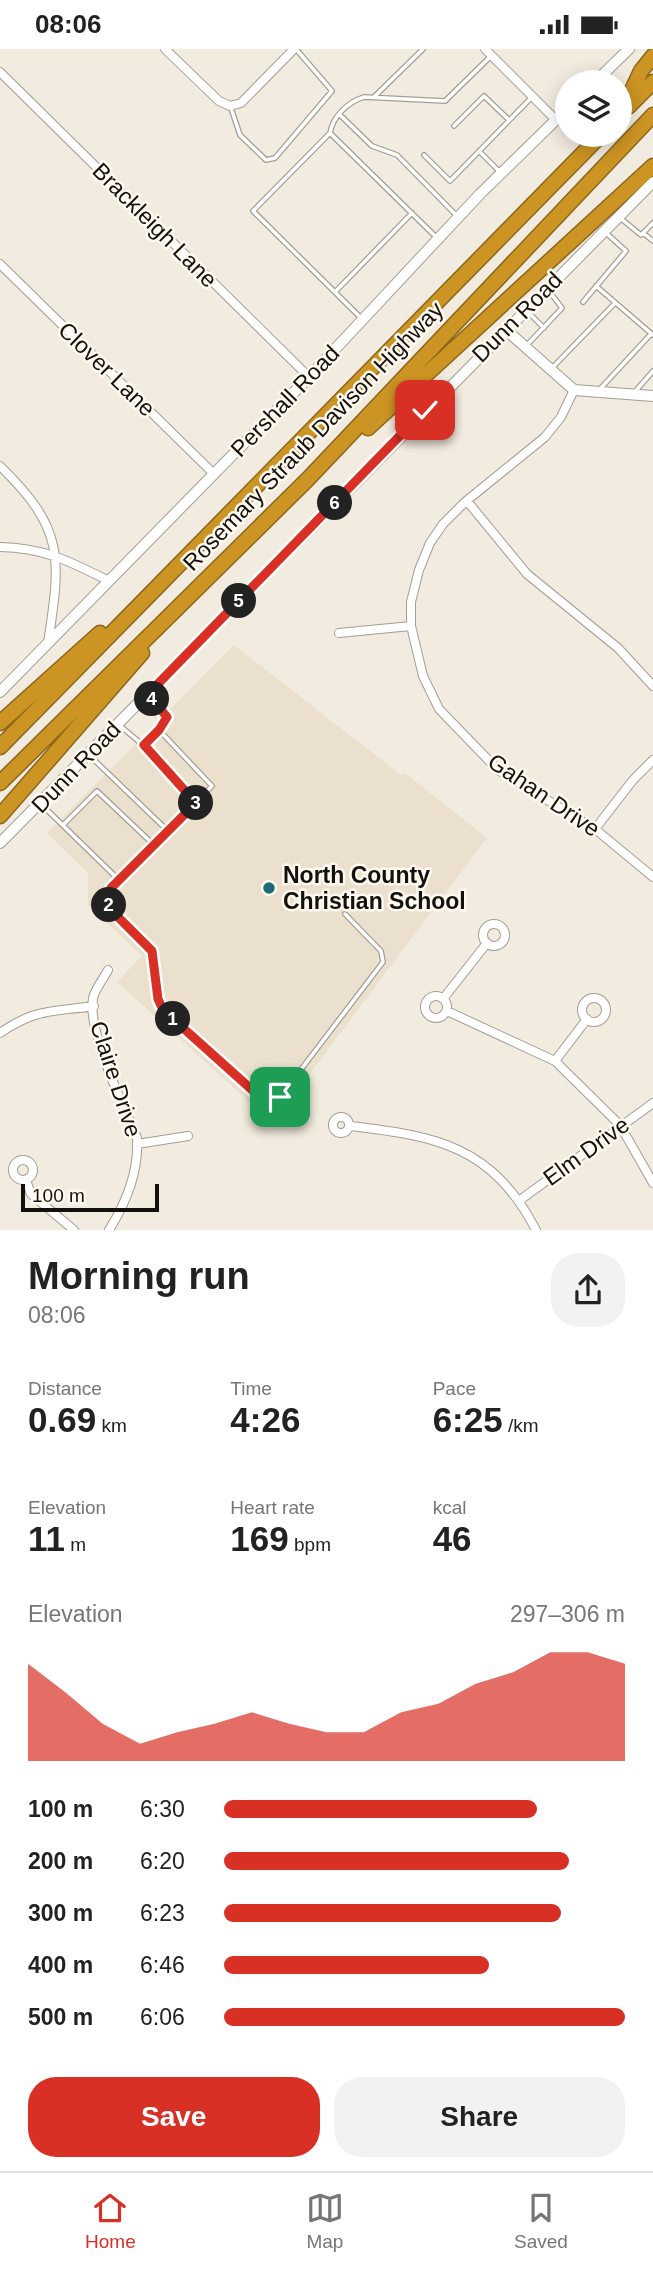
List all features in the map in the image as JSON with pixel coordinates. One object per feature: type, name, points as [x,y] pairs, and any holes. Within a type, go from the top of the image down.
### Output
[{"type":"highway","points":[[632,90],[641,71],[653,56]]},
{"type":"highway","points":[[632,104],[653,82]]},
{"type":"highway","name":"Rosemary Straub Davison Highway","points":[[0,783],[308,479],[653,115]]},
{"type":"highway","name":"Rosemary Straub Davison Highway","points":[[0,747],[420,323],[589,147]]},
{"type":"highway","points":[[308,479],[397,402],[653,166]]},
{"type":"highway","points":[[0,723],[183,560]]},
{"type":"highway","points":[[0,816],[169,622],[180,603]]},
{"type":"street","points":[[165,49],[219,101],[230,106],[241,103],[295,49]]},
{"type":"street","points":[[607,70],[629,49]]},
{"type":"street","points":[[489,52],[555,119]]},
{"type":"street","name":"Brackleigh Lane","points":[[0,72],[309,377]]},
{"type":"street","name":"Pershall Road","points":[[0,691],[309,377],[501,173],[555,121]]},
{"type":"street","name":"Dunn Road","points":[[0,843],[653,182]]},
{"type":"street","name":"Clover Lane","points":[[0,264],[214,474]]},
{"type":"street","points":[[505,329],[574,390],[653,396]]},
{"type":"street","name":"Gahan Drive","points":[[574,390],[561,417],[545,437],[443,524],[430,543],[411,602],[411,626],[423,675],[439,709],[498,770],[595,829],[653,877]]},
{"type":"street","points":[[0,466],[35,502],[48,526],[57,554],[56,593],[48,643]]},
{"type":"street","points":[[467,501],[527,574],[618,648],[653,686]]},
{"type":"street","points":[[0,548],[27,548],[57,554],[109,581]]},
{"type":"street","points":[[339,633],[411,626]]},
{"type":"street","points":[[595,829],[633,780],[653,760]]},
{"type":"street","points":[[443,999],[487,943]]},
{"type":"street","name":"Claire Drive","points":[[108,969],[93,998],[94,1006],[102,1051],[137,1144],[129,1191],[110,1230]]},
{"type":"street","points":[[443,999],[435,996],[428,1000],[426,1012],[437,1018],[447,1011]]},
{"type":"street","points":[[443,999],[447,1011],[555,1061],[620,1125],[653,1183]]},
{"type":"street","points":[[0,1033],[23,1017],[42,1011],[94,1006]]},
{"type":"street","points":[[555,1061],[587,1019]]},
{"type":"street","name":"Elm Drive","points":[[520,1200],[653,1103]]},
{"type":"street","points":[[350,1126],[439,1140],[483,1163],[520,1200],[536,1230]]},
{"type":"street","points":[[137,1144],[188,1136]]},
{"type":"street","points":[[26,1180],[31,1194],[74,1230]]},
{"type":"lane","points":[[230,106],[240,135],[266,160],[275,157],[332,91],[295,49]]},
{"type":"lane","points":[[375,96],[423,49]]},
{"type":"lane","points":[[363,320],[253,211],[330,133],[332,122],[353,100],[375,96],[444,101],[489,52]]},
{"type":"lane","points":[[454,126],[484,96],[509,120]]},
{"type":"lane","points":[[424,155],[450,181],[532,96]]},
{"type":"lane","points":[[339,114],[372,146],[397,155],[458,218]]},
{"type":"lane","points":[[330,133],[438,239]]},
{"type":"lane","points":[[479,151],[501,173]]},
{"type":"lane","points":[[334,292],[412,213]]},
{"type":"lane","points":[[618,215],[641,235],[643,233],[653,241]]},
{"type":"lane","points":[[643,233],[653,223]]},
{"type":"lane","points":[[583,302],[626,251],[603,230]]},
{"type":"lane","points":[[596,286],[652,334],[598,391]]},
{"type":"lane","points":[[526,347],[562,308],[546,288]]},
{"type":"lane","points":[[551,369],[615,303]]},
{"type":"lane","points":[[525,309],[544,328]]},
{"type":"lane","points":[[632,394],[653,370]]},
{"type":"lane","points":[[144,745],[167,717],[148,694]]},
{"type":"lane","points":[[118,724],[144,745],[196,803]]},
{"type":"lane","points":[[159,730],[212,786],[111,888],[110,909],[152,951],[158,999],[163,1010],[260,1097],[273,1101],[280,1097],[383,962],[381,951],[345,914]]},
{"type":"lane","points":[[89,754],[168,831]]},
{"type":"lane","points":[[62,825],[97,791],[154,845]]},
{"type":"lane","points":[[40,803],[120,880]]},
{"type":"shaded area","name":"North County Christian School","points":[[234,645],[487,838],[273,1123],[117,982],[142,956],[88,905],[88,873],[47,833]]},
{"type":"place","name":"North County Christian School","points":[[269,888]]},
{"type":"route","points":[[280,1097],[273,1101],[260,1097],[163,1010],[158,999],[152,951],[148,944],[119,921],[108,904],[111,888],[196,803],[149,754],[144,745],[167,717],[148,694],[425,410]]}]
